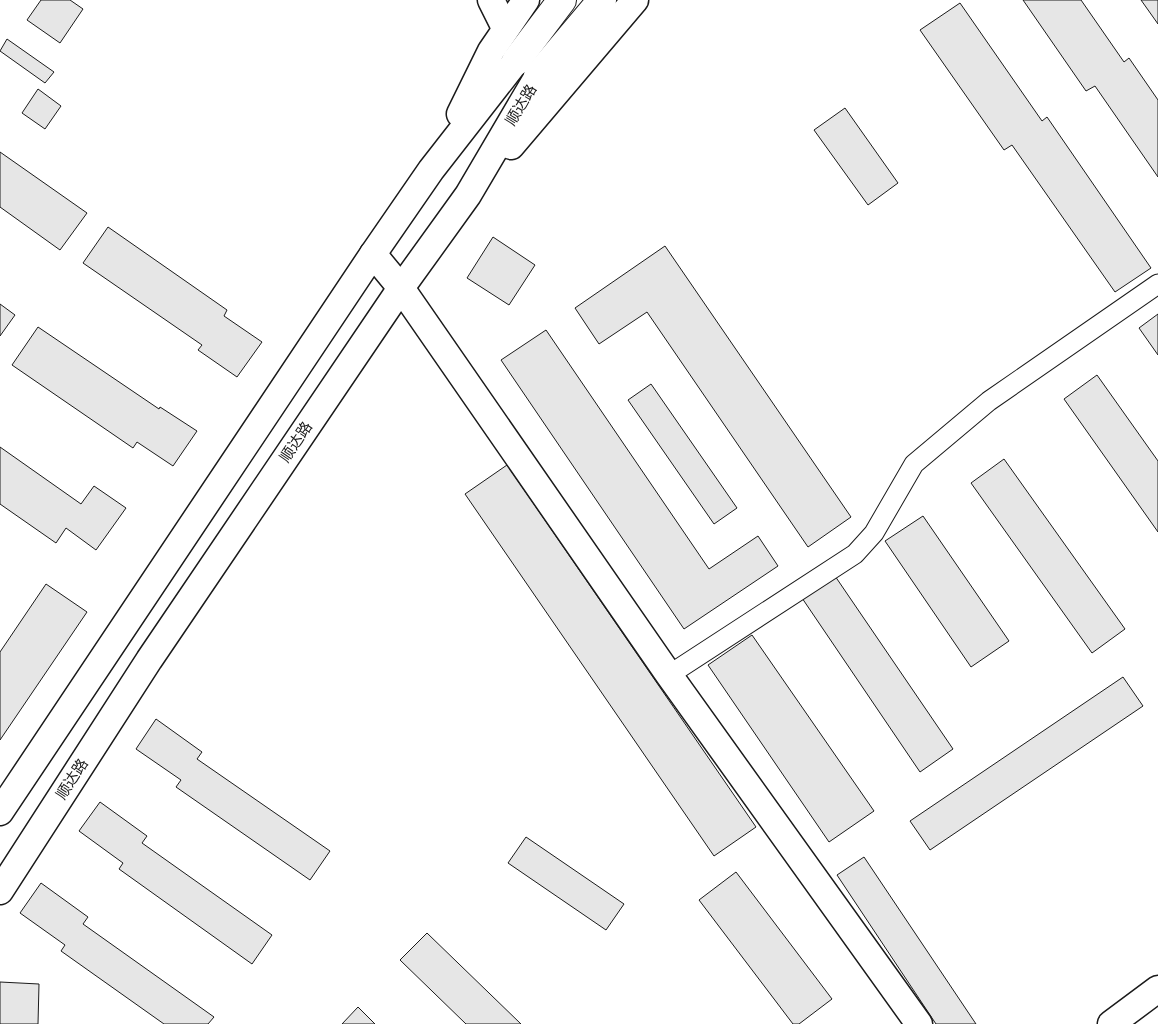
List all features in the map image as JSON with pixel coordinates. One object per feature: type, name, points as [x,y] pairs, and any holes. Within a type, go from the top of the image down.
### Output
[{"type":"main road","points":[[491,0],[505,28]]},
{"type":"main road","points":[[505,28],[507,0]]},
{"type":"main road","points":[[431,170],[505,28],[526,0]]},
{"type":"main road","name":"顺达路","points":[[0,891],[149,660],[401,288],[468,195],[527,68],[562,0]]},
{"type":"main road","points":[[468,195],[544,108],[609,10],[634,0]]},
{"type":"main road","points":[[609,10],[646,0]]},
{"type":"main road","name":"顺达路","points":[[0,812],[431,170],[527,68],[609,10]]},
{"type":"main road","points":[[373,254],[401,288],[669,676],[919,1024]]},
{"type":"main road","points":[[1111,1024],[1158,989]]},
{"type":"main road","points":[[1141,1024],[1158,1012]]},
{"type":"street","points":[[669,676],[855,554],[874,533],[914,464],[989,401],[1158,284]]},
{"type":"building","points":[[41,0],[70,0],[83,9],[60,43],[27,20]]},
{"type":"building","points":[[1023,0],[1081,0],[1124,62],[1129,58],[1158,100],[1158,177],[1095,86],[1086,91]]},
{"type":"building","points":[[1141,0],[1158,0],[1158,24]]},
{"type":"building","points":[[960,3],[1042,121],[1047,117],[1151,268],[1115,292],[1012,145],[1004,150],[920,30]]},
{"type":"building","points":[[7,39],[54,72],[45,83],[0,51]]},
{"type":"building","points":[[38,89],[61,106],[45,129],[22,113]]},
{"type":"building","points":[[845,108],[898,183],[868,205],[814,130]]},
{"type":"building","points":[[0,152],[87,213],[60,250],[0,207]]},
{"type":"building","points":[[108,227],[227,310],[224,316],[262,342],[237,377],[198,350],[202,345],[83,263]]},
{"type":"building","points":[[493,237],[535,265],[509,305],[467,278]]},
{"type":"building","points":[[665,246],[851,517],[808,547],[647,312],[599,344],[575,308]]},
{"type":"building","points":[[0,304],[15,315],[0,336]]},
{"type":"building","points":[[1158,314],[1158,355],[1139,328]]},
{"type":"building","points":[[38,327],[159,409],[160,407],[197,431],[173,466],[137,442],[133,448],[12,365]]},
{"type":"building","points":[[546,330],[709,569],[758,536],[778,566],[684,629],[501,360]]},
{"type":"building","points":[[1097,375],[1158,461],[1158,532],[1064,399]]},
{"type":"building","points":[[651,384],[737,508],[714,524],[628,400]]},
{"type":"building","points":[[0,447],[81,504],[94,486],[126,508],[96,550],[66,528],[56,543],[0,504]]},
{"type":"building","points":[[1004,459],[1125,629],[1092,653],[971,483]]},
{"type":"building","points":[[507,465],[756,827],[714,856],[465,494]]},
{"type":"building","points":[[923,516],[1009,641],[971,667],[885,541]]},
{"type":"building","points":[[835,576],[953,749],[920,772],[802,598]]},
{"type":"building","points":[[46,584],[87,612],[0,740],[0,652]]},
{"type":"building","points":[[752,635],[874,811],[829,842],[708,665]]},
{"type":"building","points":[[1123,677],[1143,706],[930,850],[910,821]]},
{"type":"building","points":[[156,719],[202,752],[197,759],[330,851],[310,880],[176,787],[181,780],[136,749]]},
{"type":"building","points":[[100,802],[147,836],[142,843],[272,935],[252,964],[119,869],[123,863],[79,831]]},
{"type":"building","points":[[526,837],[624,904],[606,930],[508,863]]},
{"type":"building","points":[[864,857],[976,1024],[936,1024],[837,875]]},
{"type":"building","points":[[736,872],[832,999],[799,1024],[793,1024],[699,900]]},
{"type":"building","points":[[41,883],[88,917],[83,924],[214,1017],[208,1024],[164,1024],[61,951],[65,945],[20,913]]},
{"type":"building","points":[[427,933],[521,1024],[466,1024],[400,960]]},
{"type":"building","points":[[0,982],[39,984],[38,1024],[0,1024]]},
{"type":"building","points":[[358,1007],[375,1024],[342,1024]]}]
